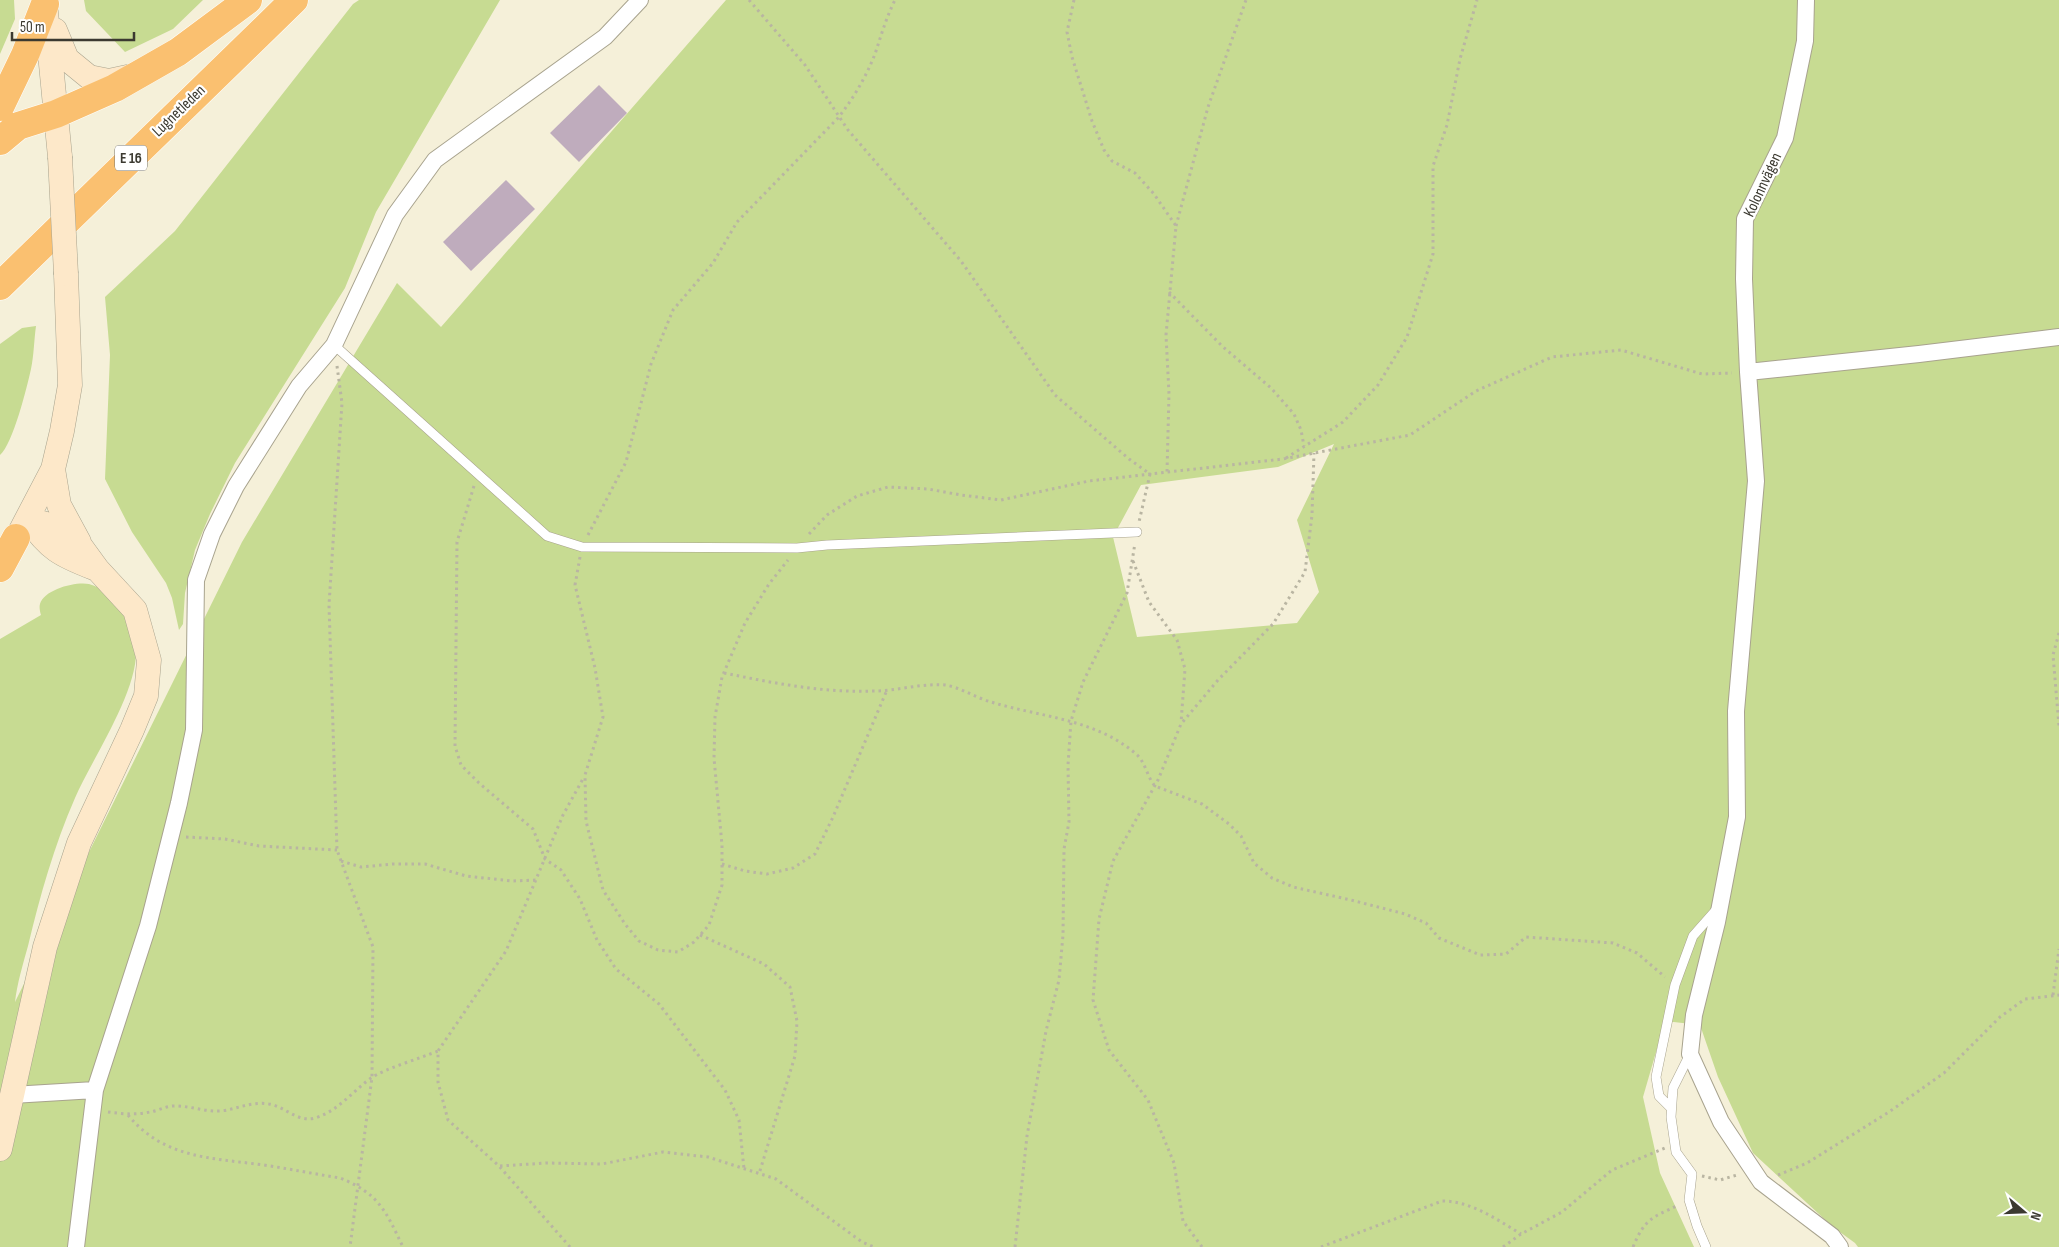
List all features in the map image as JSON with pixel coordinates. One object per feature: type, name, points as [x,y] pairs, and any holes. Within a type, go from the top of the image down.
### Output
[{"type":"highway","points":[[0,141],[18,126],[56,114],[115,88],[138,75],[178,52],[248,0]]},
{"type":"highway","name":"Lugnetleden","points":[[0,286],[294,0]]},
{"type":"highway","points":[[0,107],[26,54],[45,2]]},
{"type":"highway","points":[[0,568],[15,534]]},
{"type":"main road","points":[[45,2],[67,59],[88,77],[109,81],[138,75]]},
{"type":"main road","points":[[15,534],[53,469],[70,385],[60,157],[45,2]]},
{"type":"main road","points":[[0,1149],[45,947],[79,843],[146,696],[149,660],[135,610],[98,570],[82,548],[59,505],[53,469]]},
{"type":"main road","points":[[15,534],[50,525],[82,548]]},
{"type":"main road","points":[[15,534],[41,538],[49,546],[70,559],[98,570]]},
{"type":"street","points":[[76,1247],[95,1090],[148,926],[194,730],[196,580],[212,534],[236,486],[299,386],[334,345],[395,215],[435,160],[605,37],[640,0]]},
{"type":"street","name":"Kolonnvägen","points":[[1690,1054],[1694,1015],[1721,905],[1738,817],[1736,711],[1756,481],[1748,372],[1744,279],[1745,219],[1784,138],[1806,41],[1806,0]]},
{"type":"street","points":[[1748,372],[2059,337]]},
{"type":"street","points":[[1690,1054],[1721,1122],[1757,1176],[1832,1236],[1840,1247]]},
{"type":"street","points":[[12,1095],[95,1090]]},
{"type":"lane","points":[[334,345],[546,536],[582,547],[797,548],[836,544],[1137,532]]},
{"type":"lane","points":[[1671,1108],[1659,1096],[1656,1077],[1675,985],[1693,936],[1721,905]]},
{"type":"lane","points":[[1690,1054],[1673,1088],[1671,1108],[1676,1152],[1692,1174],[1689,1200],[1706,1247]]},
{"type":"path","points":[[748,0],[805,65],[848,130],[961,260],[1055,395],[1129,459],[1150,474],[1137,532],[1128,593],[1083,682],[1072,721],[1068,765],[1069,822],[1064,849],[1063,935],[1059,980],[1046,1031],[1027,1136],[1015,1247]]},
{"type":"path","points":[[1074,0],[1067,32],[1092,121],[1104,150],[1112,161],[1135,173],[1154,194],[1176,226]]},
{"type":"path","points":[[1167,472],[1169,394],[1166,335],[1176,226],[1208,107],[1246,0]]},
{"type":"path","points":[[1477,0],[1460,59],[1447,125],[1433,166],[1433,254],[1407,337],[1378,384],[1343,422],[1283,459],[1410,435],[1476,391],[1552,357],[1621,350],[1702,374],[1748,372]]},
{"type":"path","points":[[1169,292],[1222,346],[1271,388],[1294,414],[1301,430],[1304,446]]},
{"type":"path","points":[[334,345],[342,403],[329,606],[337,850],[373,947],[372,1077],[350,1247]]},
{"type":"path","points":[[1202,1247],[1183,1221],[1174,1163],[1148,1100],[1109,1050],[1093,1000],[1099,919],[1113,861],[1155,786],[1182,724],[1218,680],[1273,624],[1305,572],[1312,515],[1314,453]]},
{"type":"path","points":[[477,473],[457,542],[455,746],[461,765],[533,829],[545,860],[562,870],[580,899],[597,940],[616,969],[658,1004],[725,1090],[740,1120],[744,1168]]},
{"type":"path","points":[[1133,559],[1149,602],[1178,640],[1185,669],[1182,724]]},
{"type":"path","points":[[2059,633],[2053,656],[2059,726]]},
{"type":"path","points":[[724,673],[815,690],[875,692],[916,686],[946,685],[990,702],[1072,721],[1122,743],[1138,756],[1155,786],[1202,804],[1229,824],[1241,836],[1254,863],[1272,878],[1293,887],[1405,914],[1426,923],[1440,938],[1480,955],[1506,954],[1526,937],[1613,943],[1637,953],[1675,985]]},
{"type":"path","points":[[722,864],[745,871],[767,874],[793,868],[815,854],[887,690]]},
{"type":"path","points":[[570,1247],[499,1166],[448,1120],[438,1082],[438,1051],[506,951],[563,815],[585,775]]},
{"type":"path","points":[[170,838],[198,837],[225,839],[260,846],[337,850]]},
{"type":"path","points":[[341,861],[361,867],[425,864],[466,876],[512,881],[536,880]]},
{"type":"path","points":[[700,935],[764,964],[790,987],[797,1021],[794,1056],[759,1174]]},
{"type":"path","points":[[2053,995],[2059,949]]},
{"type":"path","points":[[1692,1174],[1720,1180],[1757,1176],[1807,1163],[1889,1112],[1944,1073],[2000,1017],[2025,999],[2059,995]]},
{"type":"path","points":[[93,1110],[128,1114],[151,1112],[169,1106],[184,1106],[206,1110],[222,1110],[252,1103],[271,1104],[295,1116],[313,1119],[335,1108],[372,1077],[438,1051]]},
{"type":"path","points":[[128,1114],[139,1128],[185,1154],[340,1178],[358,1185],[383,1206],[404,1247]]},
{"type":"path","points":[[1503,1247],[1521,1234],[1562,1212],[1612,1170],[1675,1144]]},
{"type":"path","points":[[499,1166],[547,1163],[602,1164],[662,1152],[708,1157],[776,1179],[862,1242],[874,1247]]},
{"type":"path","points":[[1633,1247],[1648,1220],[1689,1200]]},
{"type":"path","points":[[1321,1247],[1442,1201],[1456,1201],[1474,1208],[1521,1234]]},
{"type":"green space","points":[[0,0],[14,0],[15,19],[0,54]]},
{"type":"green space","points":[[84,0],[203,0],[173,29],[125,52],[86,11]]},
{"type":"green space","points":[[359,0],[500,0],[376,212],[345,288],[235,463],[195,550],[185,593],[183,624],[179,630],[172,598],[166,583],[132,532],[105,479],[110,355],[105,297],[175,231],[353,4]]},
{"type":"green space","points":[[726,0],[2059,0],[2059,1247],[1858,1247],[1833,1227],[1753,1153],[1718,1077],[1700,1025],[1665,1021],[1643,1097],[1660,1173],[1694,1247],[0,1247],[0,639],[41,615],[40,604],[54,590],[84,583],[99,588],[108,594],[123,610],[132,630],[136,651],[134,668],[122,706],[75,798],[54,853],[37,909],[20,974],[15,1002],[242,542],[397,283],[441,327]],"holes":[[[1334,444],[1297,520],[1319,592],[1297,623],[1137,637],[1113,537],[1141,485],[1278,467]]]},
{"type":"green space","points":[[36,326],[32,364],[23,401],[10,439],[0,455],[0,344],[22,328]]},
{"type":"building","points":[[599,85],[627,113],[579,162],[550,133]]},
{"type":"building","points":[[506,180],[535,209],[471,271],[443,242]]}]
